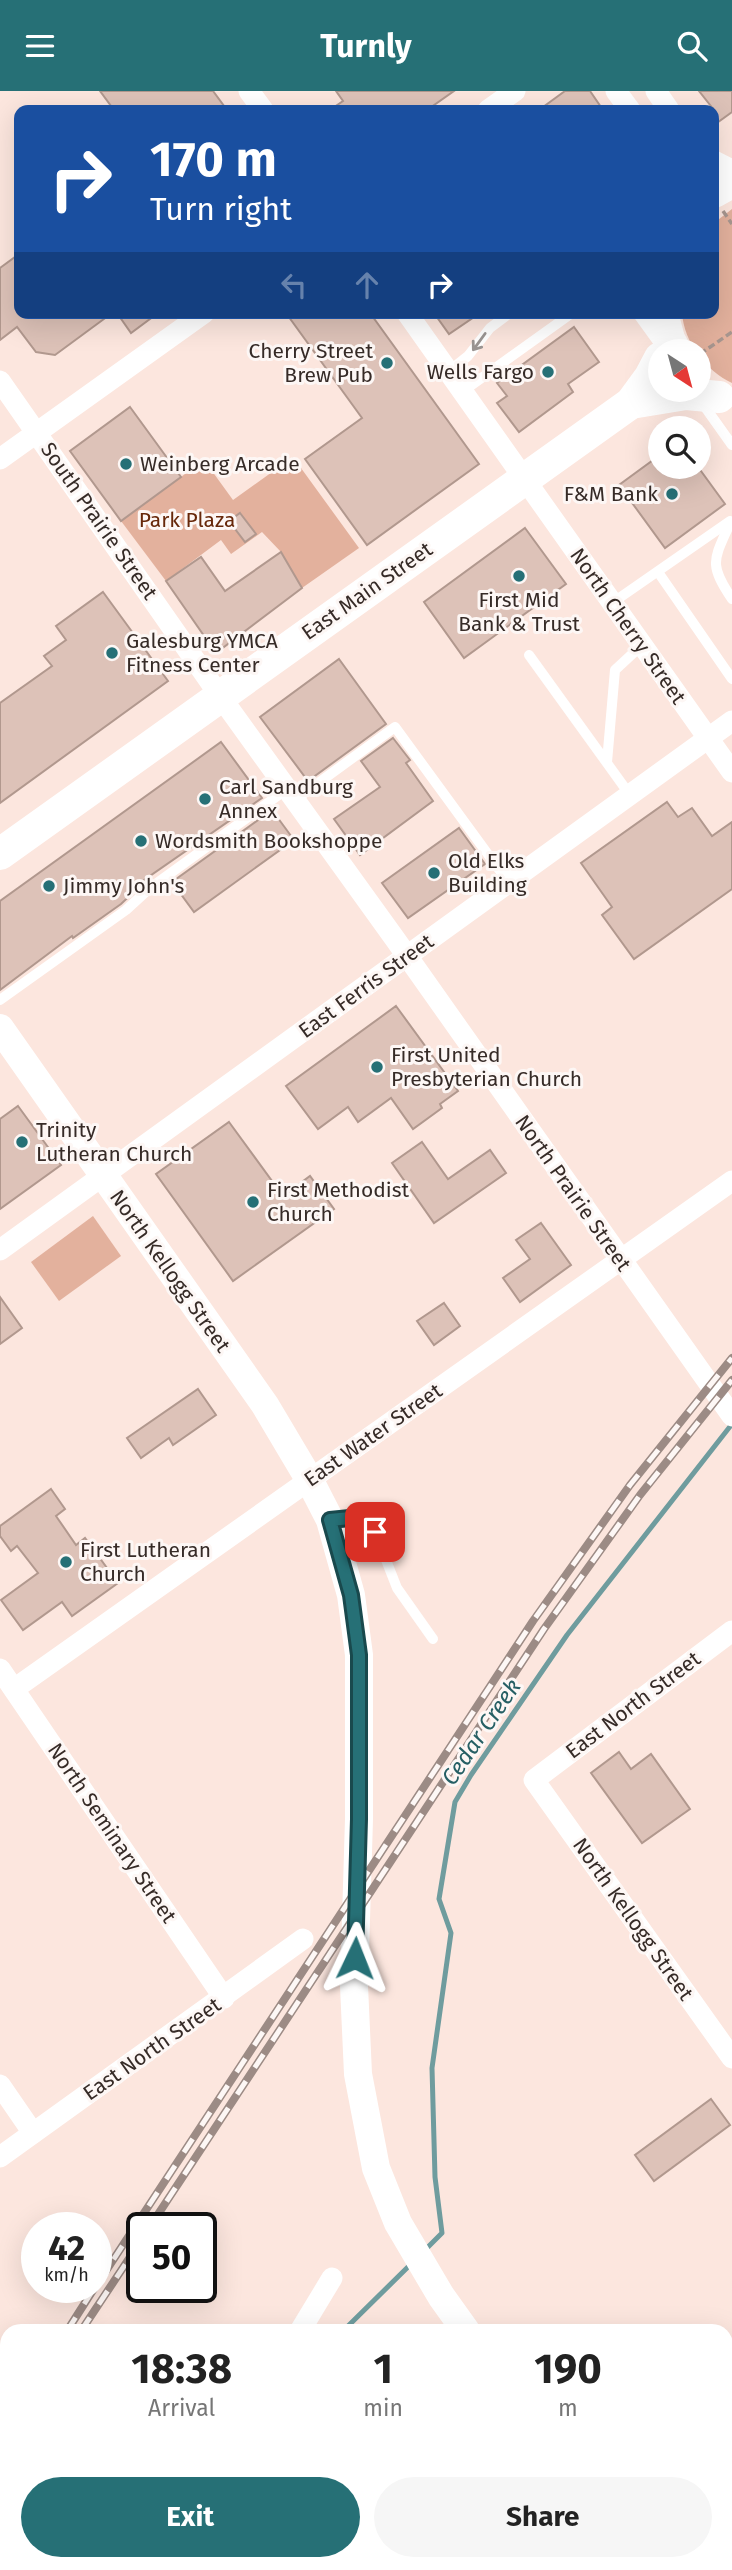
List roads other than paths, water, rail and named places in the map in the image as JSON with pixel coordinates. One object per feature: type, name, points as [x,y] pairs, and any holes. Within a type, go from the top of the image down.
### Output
[{"type":"main road","name":"East Main Street","points":[[0,854],[631,403],[648,380]]},
{"type":"main road","name":"East Main Street","points":[[631,403],[648,399]]},
{"type":"main road","name":"North Kellogg Street","points":[[7,1043],[265,1405],[330,1520],[351,1595],[359,1655],[359,1819],[354,1986],[358,2074],[376,2168],[398,2223],[441,2296],[461,2324]]},
{"type":"street","points":[[495,105],[515,91]]},
{"type":"street","points":[[0,460],[196,319]]},
{"type":"street","name":"North Cherry Street","points":[[411,319],[732,772]]},
{"type":"street","name":"South Prairie Street","points":[[0,381],[220,696]]},
{"type":"street","name":"North Prairie Street","points":[[220,696],[408,956],[727,1409]]},
{"type":"street","name":"East Ferris Street","points":[[0,1250],[732,721]]},
{"type":"street","name":"East Water Street","points":[[14,1689],[732,1181]]},
{"type":"street","name":"East North Street","points":[[534,1780],[732,1631]]},
{"type":"street","name":"North Seminary Street","points":[[0,1669],[224,1998]]},
{"type":"street","name":"North Kellogg Street","points":[[534,1780],[732,2058]]},
{"type":"street","name":"East North Street","points":[[0,2157],[303,1939]]},
{"type":"street","points":[[0,2085],[33,2133]]},
{"type":"street","points":[[304,2324],[332,2278]]},
{"type":"lane","points":[[448,372],[468,356],[490,328],[502,319]]},
{"type":"lane","points":[[462,392],[564,319]]},
{"type":"lane","points":[[642,319],[660,339]]},
{"type":"lane","points":[[711,394],[732,445]]},
{"type":"lane","points":[[612,603],[731,519]]},
{"type":"lane","points":[[731,519],[714,561],[718,578],[732,599]]},
{"type":"lane","points":[[657,572],[732,679]]},
{"type":"lane","points":[[607,762],[615,670],[642,645]]},
{"type":"lane","points":[[529,655],[631,795]]},
{"type":"lane","points":[[0,1000],[126,909],[150,888],[395,727],[509,883]]},
{"type":"lane","points":[[330,1520],[360,1517],[375,1532],[397,1588],[433,1639]]},
{"type":"waterway","name":"Cedar Creek","points":[[425,2250],[442,2233],[435,2177],[432,2068],[451,1933],[439,1899],[455,1802],[567,1635],[732,1424]]},
{"type":"waterway","name":"Cedar Creek","points":[[350,2324],[413,2262]]},
{"type":"railway","points":[[112,2262],[533,1621],[630,1485],[732,1358]]},
{"type":"railway","points":[[160,2212],[544,1629],[640,1495],[732,1380]]},
{"type":"railway","points":[[86,2324],[126,2263]]},
{"type":"railway","points":[[71,2324],[85,2303]]},
{"type":"place","name":"Cherry Street Brew Pub","points":[[387,363]]},
{"type":"place","name":"Wells Fargo","points":[[548,372]]},
{"type":"place","name":"Weinberg Arcade","points":[[126,464]]},
{"type":"place","name":"F&M Bank","points":[[672,494]]},
{"type":"place","name":"First Mid Bank & Trust","points":[[519,576]]},
{"type":"place","name":"Galesburg YMCA Fitness Center","points":[[112,653]]},
{"type":"place","name":"Carl Sandburg Annex","points":[[205,799]]},
{"type":"place","name":"Wordsmith Bookshoppe","points":[[141,841]]},
{"type":"place","name":"Old Elks Building","points":[[434,873]]},
{"type":"place","name":"Jimmy John's","points":[[49,886]]},
{"type":"place","name":"First United Presbyterian Church","points":[[377,1067]]},
{"type":"place","name":"Trinity Lutheran Church","points":[[22,1142]]},
{"type":"place","name":"First Methodist Church","points":[[253,1202]]},
{"type":"place","name":"First Lutheran Church","points":[[66,1562]]},
{"type":"park label","name":"Park Plaza","points":[[187,520]]}]
